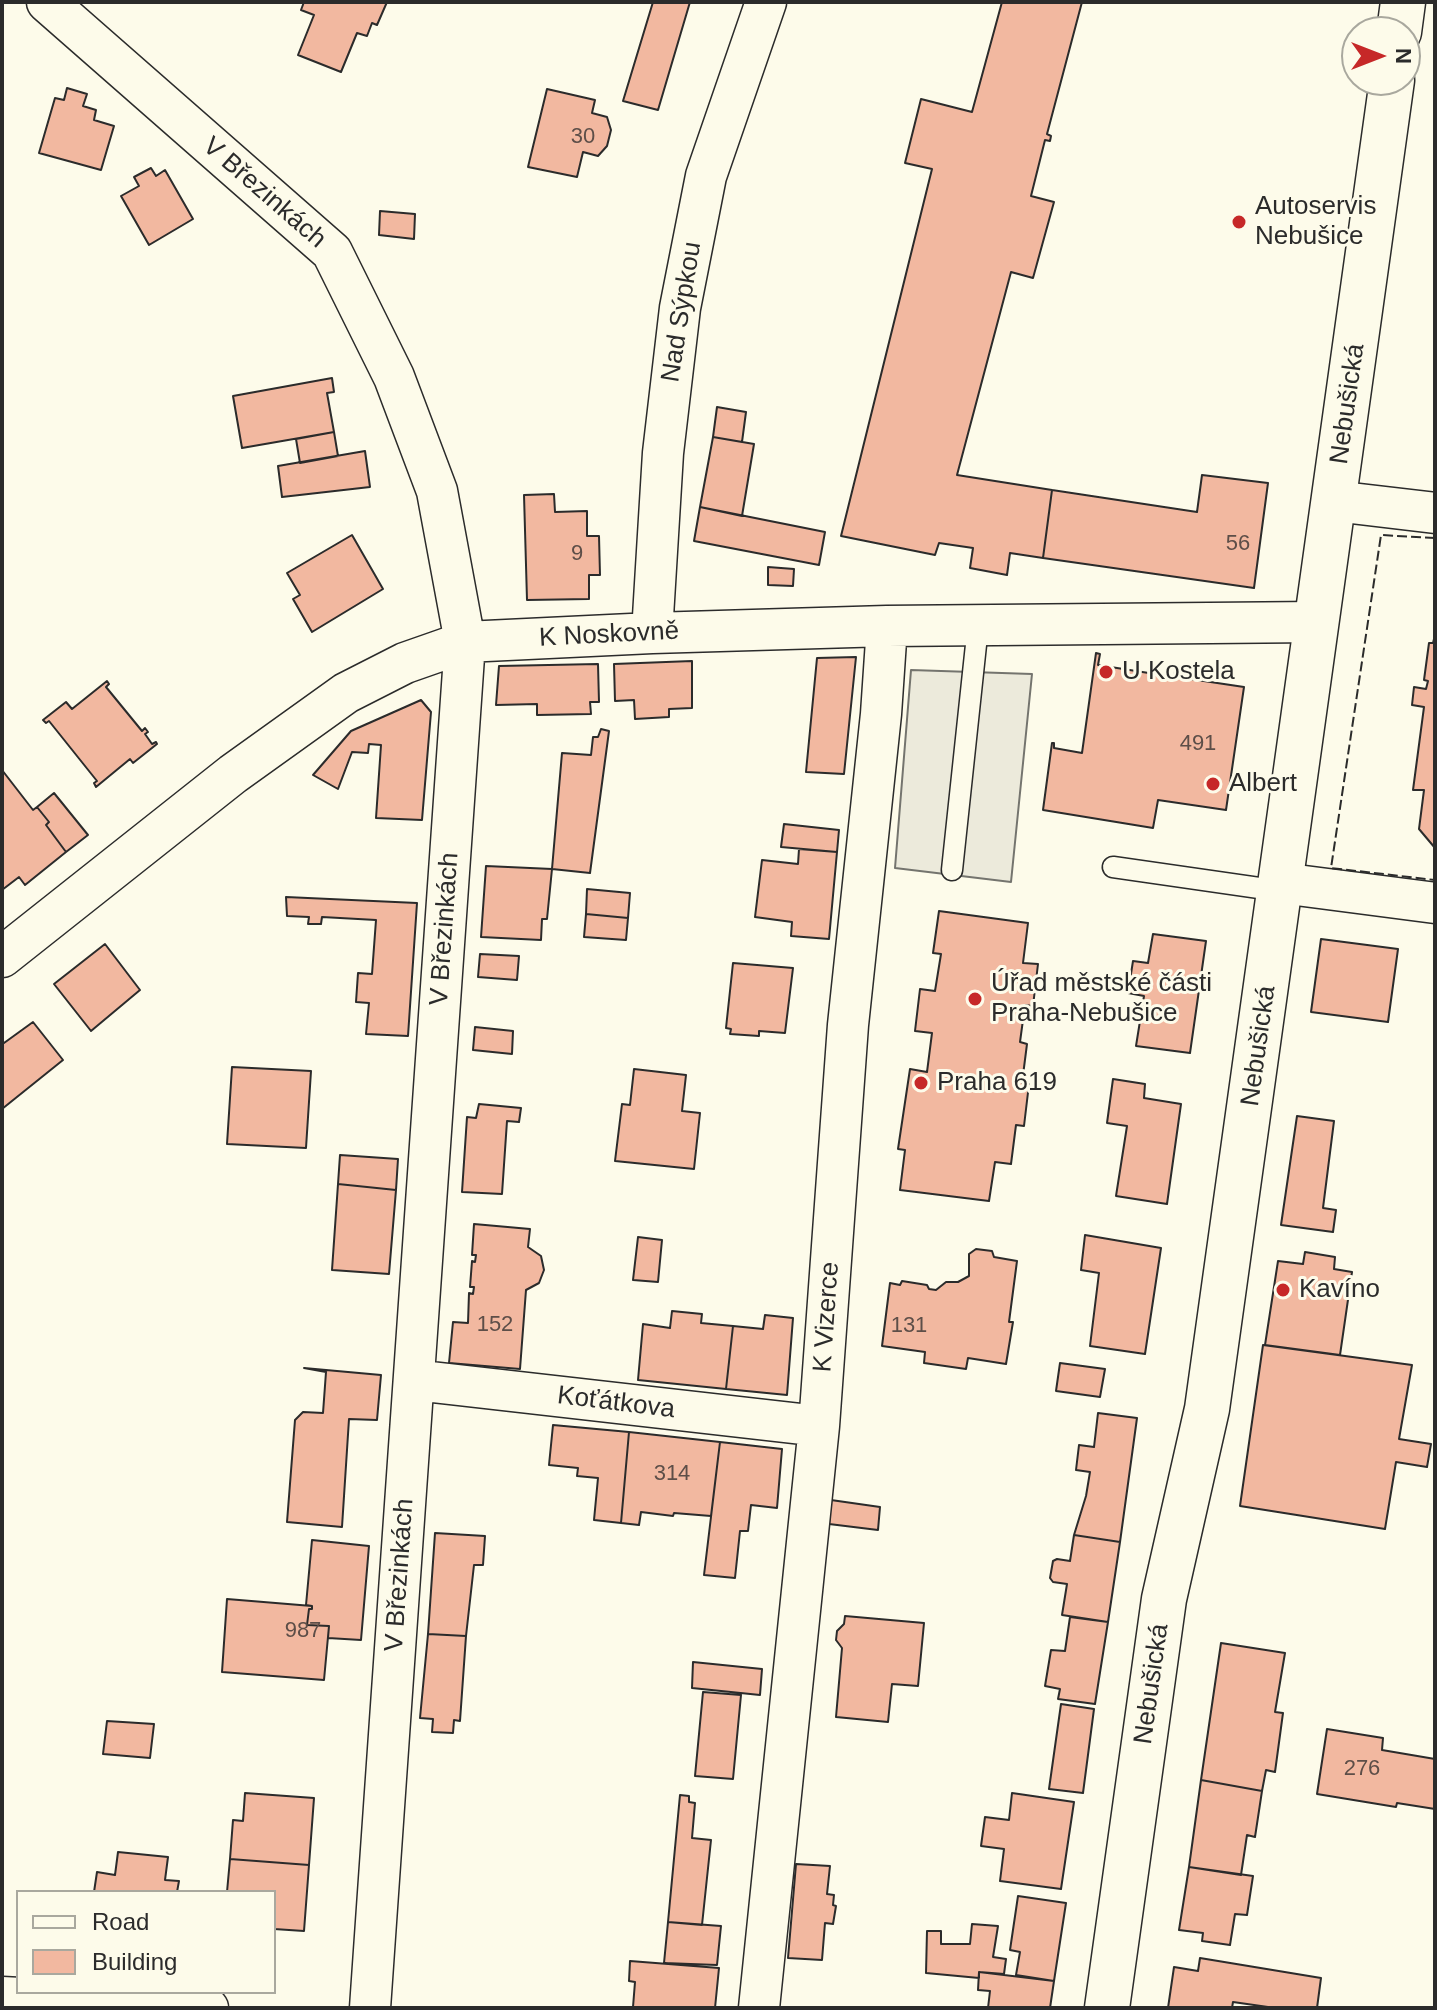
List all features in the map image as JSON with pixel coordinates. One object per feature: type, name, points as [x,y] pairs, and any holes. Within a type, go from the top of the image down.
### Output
[{"type":"street","name":"V Březinkách","points":[[47,2],[332,252],[394,377],[437,491],[465,642],[370,2008]]},
{"type":"street","name":"Nad Sýpkou","points":[[652,633],[663,453],[680,308],[706,176],[766,2]]},
{"type":"street","name":"Nebušická","points":[[1107,2008],[1164,1599],[1207,1409],[1390,96]]},
{"type":"street","points":[[1334,501],[1435,513]]},
{"type":"street","name":"K Noskovně","points":[[2,957],[233,774],[346,693],[405,663],[465,642],[887,626],[1317,622]]},
{"type":"street","name":"K Vizerce","points":[[759,2008],[819,1426],[848,1025],[878,743],[887,626]]},
{"type":"street","points":[[1281,887],[1435,903]]},
{"type":"street","name":"Koťátkova","points":[[414,1380],[819,1426]]},
{"type":"street","points":[[2,1997],[208,2008]]},
{"type":"lane","points":[[952,870],[978,626]]},
{"type":"lane","points":[[1113,867],[1281,887]]},
{"type":"shaded area","points":[[911,670],[1032,674],[1011,882],[895,868]]},
{"type":"building","points":[[304,2],[387,2],[377,25],[372,23],[367,36],[357,33],[341,72],[298,55],[314,15],[301,10]]},
{"type":"building","points":[[653,2],[690,2],[658,110],[623,101]]},
{"type":"building","points":[[1002,2],[1082,2],[1047,134],[1051,136],[1050,141],[1045,140],[1031,196],[1054,202],[1033,278],[1011,272],[957,475],[1052,490],[1043,558],[1010,553],[1007,575],[970,568],[973,548],[939,543],[935,555],[841,536],[932,169],[905,163],[921,99],[972,112]]},
{"type":"building","points":[[67,88],[87,94],[83,106],[96,110],[94,120],[114,126],[101,170],[39,153],[55,98],[64,100]]},
{"type":"building","points":[[547,89],[595,100],[592,113],[607,117],[611,130],[607,146],[598,156],[583,152],[577,177],[528,167]]},
{"type":"building","points":[[151,168],[156,176],[165,170],[193,219],[149,245],[121,196],[139,186],[134,177]]},
{"type":"building","points":[[380,211],[415,214],[414,239],[379,235]]},
{"type":"building","points":[[332,378],[334,392],[327,393],[334,432],[242,448],[233,396]]},
{"type":"building","points":[[717,407],[746,412],[742,442],[713,437]]},
{"type":"building","points":[[334,432],[338,456],[300,463],[296,439]]},
{"type":"building","points":[[713,437],[754,444],[742,516],[700,507]]},
{"type":"building","points":[[365,451],[370,487],[282,497],[278,466]]},
{"type":"building","points":[[1202,475],[1268,483],[1254,588],[1043,558],[1052,490],[1197,512]]},
{"type":"building","points":[[554,494],[555,512],[587,511],[587,536],[599,536],[600,575],[589,575],[589,599],[527,600],[524,495]]},
{"type":"building","points":[[700,507],[825,532],[819,565],[694,541]]},
{"type":"building","points":[[352,535],[383,589],[312,632],[293,599],[300,595],[287,573]]},
{"type":"building","points":[[768,567],[794,569],[793,586],[768,585]]},
{"type":"building","points":[[1434,639],[1435,848],[1419,829],[1424,790],[1413,790],[1424,707],[1412,705],[1414,687],[1426,689],[1428,681],[1424,680],[1429,643],[1433,643]]},
{"type":"building","points":[[1096,653],[1100,654],[1098,665],[1174,677],[1176,665],[1179,666],[1177,677],[1244,687],[1226,810],[1158,800],[1153,828],[1043,810],[1052,743],[1054,748],[1082,753]]},
{"type":"building","points":[[856,657],[844,774],[806,772],[817,658]]},
{"type":"building","points":[[692,661],[692,708],[669,709],[669,717],[635,719],[634,700],[615,701],[614,664]]},
{"type":"building","points":[[598,664],[599,702],[590,702],[591,714],[537,715],[537,704],[496,705],[499,666]]},
{"type":"building","points":[[107,681],[109,684],[106,687],[142,731],[145,728],[148,732],[145,734],[152,744],[157,744],[133,763],[130,759],[96,787],[94,783],[97,781],[49,721],[46,723],[43,720],[66,702],[72,709]]},
{"type":"building","points":[[421,700],[431,712],[422,820],[376,818],[381,745],[369,744],[368,753],[352,752],[338,789],[313,775],[351,731]]},
{"type":"building","points":[[601,729],[609,731],[590,873],[552,869],[562,753],[591,755],[593,737],[598,737]]},
{"type":"building","points":[[2,770],[33,810],[37,807],[49,822],[46,825],[66,852],[25,885],[19,877],[2,890]]},
{"type":"building","points":[[54,793],[88,835],[66,852],[37,807]]},
{"type":"building","points":[[784,824],[839,830],[837,852],[781,847]]},
{"type":"building","points":[[799,849],[837,852],[829,939],[791,936],[792,922],[755,917],[762,860],[798,864]]},
{"type":"building","points":[[486,866],[552,869],[547,919],[542,919],[541,940],[481,937]]},
{"type":"building","points":[[587,889],[630,893],[628,918],[586,914]]},
{"type":"building","points":[[286,897],[417,903],[408,1036],[366,1034],[369,1003],[356,1002],[358,973],[372,974],[376,920],[322,917],[321,924],[308,924],[309,917],[287,916]]},
{"type":"building","points":[[939,911],[1028,923],[1023,963],[1038,964],[1033,1006],[1025,1005],[1020,1042],[1027,1044],[1022,1083],[1029,1084],[1024,1126],[1016,1125],[1011,1164],[995,1162],[989,1201],[900,1190],[905,1150],[898,1149],[910,1069],[927,1072],[932,1033],[915,1031],[920,989],[935,991],[941,954],[933,953]]},
{"type":"building","points":[[586,914],[628,918],[626,940],[584,937]]},
{"type":"building","points":[[1153,934],[1206,941],[1190,1053],[1136,1046],[1144,996],[1128,993],[1133,961],[1148,963]]},
{"type":"building","points":[[1321,939],[1398,949],[1388,1022],[1311,1012]]},
{"type":"building","points":[[105,944],[140,990],[91,1031],[54,984]]},
{"type":"building","points":[[480,954],[519,956],[517,980],[478,977]]},
{"type":"building","points":[[733,963],[793,968],[785,1033],[759,1031],[759,1036],[730,1034],[731,1029],[726,1028]]},
{"type":"building","points":[[33,1022],[63,1060],[2,1109],[2,1040],[4,1043]]},
{"type":"building","points":[[475,1027],[513,1031],[512,1054],[473,1050]]},
{"type":"building","points":[[232,1067],[311,1071],[306,1148],[227,1144]]},
{"type":"building","points":[[634,1069],[686,1075],[682,1111],[700,1113],[694,1169],[615,1161],[622,1104],[630,1105]]},
{"type":"building","points":[[1113,1079],[1145,1084],[1144,1098],[1181,1104],[1167,1204],[1116,1196],[1127,1126],[1107,1123]]},
{"type":"building","points":[[479,1104],[521,1108],[519,1122],[507,1121],[502,1194],[462,1192],[467,1117],[476,1118]]},
{"type":"building","points":[[1297,1116],[1334,1121],[1323,1208],[1336,1210],[1333,1232],[1281,1225]]},
{"type":"building","points":[[340,1155],[398,1159],[396,1190],[338,1184]]},
{"type":"building","points":[[338,1184],[396,1190],[389,1274],[332,1270]]},
{"type":"building","points":[[474,1224],[530,1229],[528,1247],[541,1256],[544,1270],[539,1283],[526,1290],[520,1369],[449,1363],[453,1322],[468,1323],[469,1293],[473,1294],[474,1287],[470,1287],[472,1261],[475,1262],[476,1255],[472,1255]]},
{"type":"building","points":[[1085,1235],[1161,1248],[1145,1354],[1090,1346],[1099,1273],[1081,1270]]},
{"type":"building","points":[[638,1237],[662,1240],[658,1282],[633,1280]]},
{"type":"building","points":[[976,1249],[992,1251],[994,1257],[1017,1261],[1009,1322],[1013,1322],[1006,1364],[968,1358],[966,1369],[924,1363],[925,1352],[882,1346],[890,1283],[900,1285],[902,1281],[927,1285],[929,1289],[936,1290],[946,1282],[958,1282],[969,1276],[969,1254]]},
{"type":"building","points":[[1305,1252],[1335,1257],[1334,1269],[1352,1272],[1340,1355],[1265,1345],[1278,1261],[1303,1264]]},
{"type":"building","points":[[672,1311],[702,1314],[701,1323],[733,1326],[726,1389],[638,1380],[643,1324],[670,1328]]},
{"type":"building","points":[[765,1315],[793,1318],[787,1395],[726,1389],[733,1326],[763,1329]]},
{"type":"building","points":[[1263,1345],[1412,1365],[1399,1439],[1431,1444],[1427,1467],[1396,1462],[1385,1529],[1240,1506]]},
{"type":"building","points":[[1060,1363],[1105,1369],[1100,1397],[1056,1391]]},
{"type":"building","points":[[304,1368],[381,1375],[377,1420],[349,1419],[342,1527],[287,1522],[295,1420],[303,1412],[323,1413],[326,1372]]},
{"type":"building","points":[[1098,1413],[1137,1418],[1120,1542],[1074,1535],[1090,1472],[1076,1470],[1079,1445],[1094,1447]]},
{"type":"building","points":[[553,1425],[629,1432],[621,1523],[594,1520],[598,1478],[577,1476],[578,1468],[549,1465]]},
{"type":"building","points":[[629,1432],[720,1442],[711,1516],[641,1512],[639,1525],[621,1523]]},
{"type":"building","points":[[720,1442],[782,1449],[777,1508],[751,1505],[748,1531],[740,1531],[735,1578],[704,1575]]},
{"type":"building","points":[[831,1500],[880,1507],[878,1530],[829,1524]]},
{"type":"building","points":[[435,1533],[485,1536],[483,1565],[474,1565],[466,1636],[428,1634]]},
{"type":"building","points":[[1074,1535],[1120,1542],[1108,1622],[1062,1615],[1067,1584],[1053,1582],[1050,1578],[1053,1561],[1070,1561]]},
{"type":"building","points":[[312,1540],[369,1546],[361,1640],[328,1638],[329,1626],[307,1625],[309,1609],[312,1609],[312,1606],[306,1605]]},
{"type":"building","points":[[227,1599],[312,1606],[307,1625],[329,1626],[324,1680],[222,1672]]},
{"type":"building","points":[[845,1616],[924,1623],[918,1686],[892,1684],[888,1722],[836,1717],[842,1648],[836,1640]]},
{"type":"building","points":[[1070,1617],[1108,1622],[1095,1704],[1058,1699],[1060,1689],[1045,1686],[1051,1650],[1065,1651]]},
{"type":"building","points":[[428,1634],[466,1636],[460,1721],[454,1720],[453,1733],[432,1732],[433,1719],[420,1718]]},
{"type":"building","points":[[1221,1643],[1285,1653],[1275,1712],[1283,1713],[1275,1772],[1266,1770],[1262,1791],[1201,1780]]},
{"type":"building","points":[[693,1662],[762,1669],[760,1695],[692,1688]]},
{"type":"building","points":[[703,1692],[741,1695],[733,1779],[695,1776]]},
{"type":"building","points":[[1061,1704],[1094,1709],[1083,1793],[1049,1789]]},
{"type":"building","points":[[107,1721],[154,1724],[150,1758],[103,1754]]},
{"type":"building","points":[[1327,1729],[1383,1738],[1382,1750],[1435,1759],[1435,1809],[1397,1803],[1396,1807],[1317,1794]]},
{"type":"building","points":[[1201,1780],[1262,1791],[1255,1837],[1247,1835],[1241,1875],[1189,1867]]},
{"type":"building","points":[[245,1793],[314,1798],[309,1865],[230,1859],[233,1820],[243,1821]]},
{"type":"building","points":[[1012,1793],[1074,1802],[1061,1889],[1000,1881],[1004,1849],[981,1846],[985,1817],[1009,1820]]},
{"type":"building","points":[[680,1795],[689,1796],[689,1802],[695,1803],[692,1838],[711,1840],[702,1925],[668,1922]]},
{"type":"building","points":[[118,1852],[168,1857],[165,1880],[179,1881],[177,1890],[94,1890],[97,1872],[115,1875]]},
{"type":"building","points":[[230,1859],[309,1865],[304,1931],[276,1929],[276,1890],[227,1890]]},
{"type":"building","points":[[796,1864],[830,1866],[827,1894],[834,1895],[833,1905],[836,1906],[833,1924],[825,1923],[822,1960],[788,1958]]},
{"type":"building","points":[[1189,1867],[1253,1876],[1247,1915],[1235,1914],[1230,1945],[1202,1941],[1203,1933],[1179,1930]]},
{"type":"building","points":[[1018,1896],[1066,1903],[1054,1981],[1016,1975],[1020,1952],[1010,1950]]},
{"type":"building","points":[[668,1922],[721,1926],[717,1965],[664,1963]]},
{"type":"building","points":[[972,1924],[998,1926],[993,1957],[1006,1959],[1004,1974],[979,1972],[979,1978],[926,1973],[927,1931],[941,1931],[941,1944],[970,1944]]},
{"type":"building","points":[[1200,1958],[1321,1978],[1317,2008],[1275,2008],[1233,2002],[1232,2008],[1168,2008],[1174,1967],[1198,1971]]},
{"type":"building","points":[[630,1961],[719,1968],[715,2008],[626,2008],[633,2007],[635,1982],[629,1981]]},
{"type":"building","points":[[979,1972],[1054,1981],[1050,2008],[988,2008],[990,1991],[978,1990]]},
{"type":"fence","points":[[1435,538],[1381,535],[1331,868],[1435,880]]},
{"type":"place","name":"Autoservis Nebušice","points":[[1239,222]]},
{"type":"place","name":"U Kostela","points":[[1106,672]]},
{"type":"place","name":"Albert","points":[[1213,784]]},
{"type":"place","name":"Úřad městské části Praha-Nebušice","points":[[975,999]]},
{"type":"place","name":"Praha 619","points":[[921,1083]]},
{"type":"place","name":"Kavíno","points":[[1283,1290]]}]
